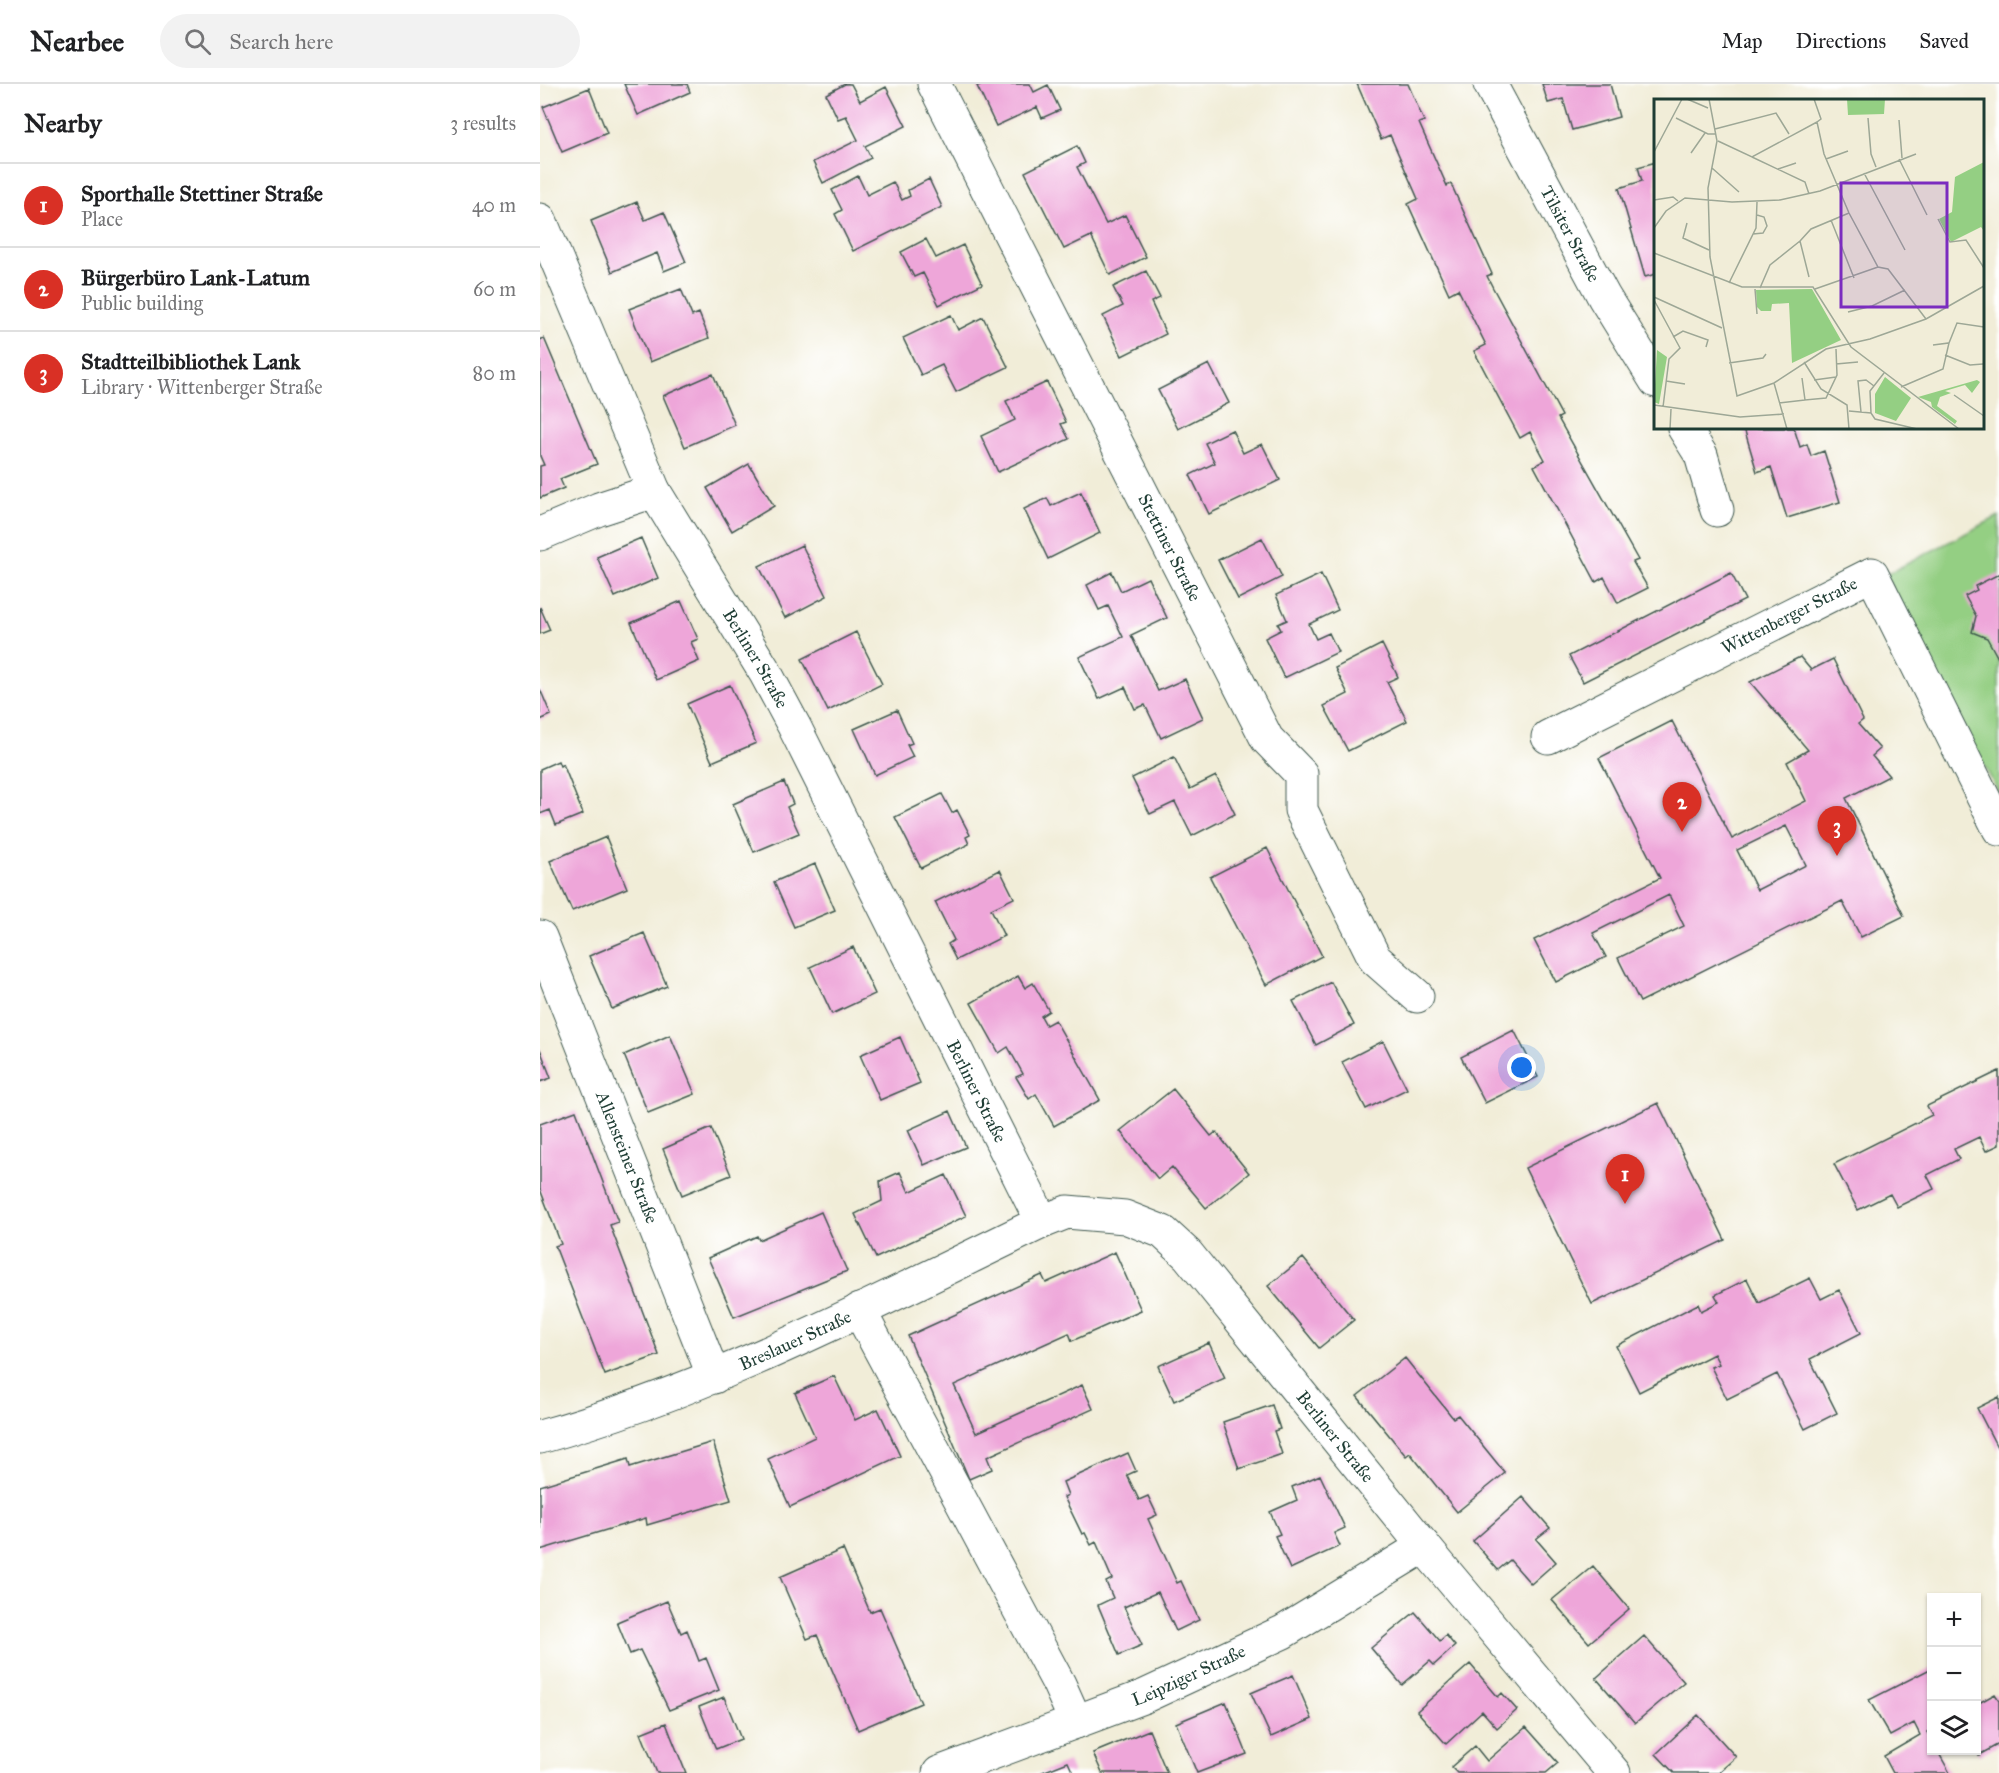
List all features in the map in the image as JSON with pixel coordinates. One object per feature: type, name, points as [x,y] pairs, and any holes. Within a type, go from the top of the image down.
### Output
[{"type":"street","name":"Stettiner Straße","points":[[934,84],[1267,739],[1301,774],[1300,810],[1375,959],[1417,996]]},
{"type":"street","name":"Tilsiter Straße","points":[[1490,84],[1604,297],[1654,378]]},
{"type":"street","name":"Berliner Straße","points":[[540,220],[654,491],[765,672],[794,726],[1042,1222],[1067,1212],[1125,1217],[1163,1232],[1188,1255],[1424,1546],[1614,1773]]},
{"type":"street","points":[[1685,429],[1701,455],[1717,510]]},
{"type":"street","points":[[540,534],[599,509],[654,491]]},
{"type":"street","name":"Wittenberger Straße","points":[[1548,737],[1872,574],[1999,830]]},
{"type":"street","name":"Allensteiner Straße","points":[[540,937],[714,1377]]},
{"type":"street","name":"Breslauer Straße","points":[[540,1437],[606,1418],[714,1377],[859,1311],[1042,1222]]},
{"type":"street","points":[[859,1311],[1059,1684],[1076,1722]]},
{"type":"street","name":"Leipziger Straße","points":[[939,1773],[1145,1696],[1283,1632],[1424,1546]]},
{"type":"green space","points":[[1999,516],[1999,794],[1885,575]]},
{"type":"building","points":[[624,84],[687,84],[690,92],[638,115]]},
{"type":"building","points":[[845,84],[851,84],[860,101],[886,87],[906,126],[865,146],[871,158],[823,183],[813,162],[858,140],[846,116],[838,119],[826,94]]},
{"type":"building","points":[[1030,84],[1034,92],[1048,85],[1060,110],[1042,118],[1037,107],[996,126],[977,86]]},
{"type":"building","points":[[1357,84],[1408,84],[1424,121],[1419,123],[1447,186],[1451,184],[1492,274],[1487,276],[1562,416],[1558,418],[1638,560],[1633,562],[1648,588],[1618,603],[1604,577],[1596,582],[1534,466],[1545,460],[1530,432],[1520,438],[1474,351],[1486,345],[1458,289],[1449,294],[1408,204],[1418,199],[1390,135],[1381,139]]},
{"type":"building","points":[[1542,84],[1610,84],[1619,117],[1572,130],[1563,99],[1548,103]]},
{"type":"building","points":[[589,88],[607,133],[562,152],[543,107]]},
{"type":"building","points":[[1077,146],[1085,163],[1077,167],[1106,224],[1125,215],[1146,257],[1110,275],[1091,236],[1064,249],[1025,172]]},
{"type":"building","points":[[1654,163],[1654,275],[1645,277],[1619,188],[1642,181],[1638,167]]},
{"type":"building","points":[[858,176],[867,195],[893,182],[902,200],[910,196],[908,190],[929,179],[942,207],[853,251],[835,214],[842,210],[832,190]]},
{"type":"building","points":[[637,202],[645,220],[664,212],[686,262],[664,271],[657,253],[612,272],[591,221]]},
{"type":"building","points":[[926,239],[936,258],[963,245],[982,284],[939,305],[923,273],[914,277],[901,252]]},
{"type":"building","points":[[1146,271],[1160,298],[1151,302],[1166,334],[1122,356],[1103,316],[1123,306],[1113,287]]},
{"type":"building","points":[[681,289],[692,316],[699,313],[709,338],[650,362],[629,309]]},
{"type":"building","points":[[951,315],[958,330],[983,317],[1008,367],[956,392],[942,365],[921,375],[903,338]]},
{"type":"building","points":[[544,338],[597,464],[560,479],[564,488],[540,498],[540,466],[544,465],[540,456],[540,340]]},
{"type":"building","points":[[1209,364],[1229,403],[1178,429],[1158,390]]},
{"type":"building","points":[[713,374],[735,425],[685,447],[663,396]]},
{"type":"building","points":[[1047,382],[1066,422],[1061,424],[1069,439],[998,472],[981,436],[1015,420],[1006,401]]},
{"type":"building","points":[[1744,429],[1794,429],[1800,447],[1807,444],[1811,456],[1824,451],[1840,502],[1787,518],[1771,467],[1757,472]]},
{"type":"building","points":[[1232,430],[1243,453],[1262,444],[1280,480],[1209,514],[1190,475],[1215,463],[1205,443]]},
{"type":"building","points":[[749,464],[774,506],[732,531],[707,488]]},
{"type":"building","points":[[1081,492],[1100,533],[1048,559],[1024,509],[1047,498],[1051,506]]},
{"type":"building","points":[[641,538],[658,578],[615,597],[597,557]]},
{"type":"building","points":[[1262,538],[1282,577],[1238,599],[1218,560]]},
{"type":"building","points":[[802,545],[827,596],[785,618],[759,566]]},
{"type":"building","points":[[1112,572],[1121,591],[1148,578],[1167,618],[1131,635],[1158,691],[1185,679],[1203,718],[1161,738],[1145,705],[1135,709],[1125,687],[1099,699],[1079,657],[1123,637],[1108,606],[1099,610],[1087,585]]},
{"type":"building","points":[[1731,573],[1745,600],[1583,682],[1569,656]]},
{"type":"building","points":[[1321,574],[1338,610],[1309,624],[1316,639],[1329,633],[1338,652],[1284,678],[1265,638],[1281,630],[1278,624],[1287,620],[1276,595]]},
{"type":"building","points":[[1999,574],[1999,660],[1987,638],[1972,632],[1976,616],[1965,596],[1977,590],[1975,586]]},
{"type":"building","points":[[681,601],[698,639],[691,642],[699,661],[656,680],[631,623]]},
{"type":"building","points":[[540,607],[550,630],[540,634]]},
{"type":"building","points":[[856,632],[882,684],[828,711],[802,659]]},
{"type":"building","points":[[1382,644],[1398,677],[1387,682],[1407,721],[1348,751],[1324,706],[1348,694],[1335,668]]},
{"type":"building","points":[[1800,657],[1811,670],[1833,659],[1863,720],[1858,724],[1880,749],[1872,756],[1889,776],[1846,798],[1904,916],[1861,937],[1842,901],[1640,1002],[1618,958],[1684,926],[1669,895],[1593,933],[1606,957],[1556,982],[1534,940],[1660,878],[1599,758],[1672,721],[1732,839],[1806,801],[1787,762],[1808,750],[1750,682]],"holes":[[[1786,826],[1806,865],[1757,890],[1737,850]]]},
{"type":"building","points":[[730,685],[756,743],[712,762],[687,704]]},
{"type":"building","points":[[540,689],[551,715],[540,720]]},
{"type":"building","points":[[897,710],[912,743],[907,745],[913,757],[875,775],[854,729]]},
{"type":"building","points":[[1174,757],[1190,789],[1216,776],[1235,814],[1192,836],[1175,802],[1150,814],[1132,778]]},
{"type":"building","points":[[558,761],[560,766],[563,764],[583,814],[556,825],[550,810],[540,814],[540,769]]},
{"type":"building","points":[[784,782],[793,804],[787,807],[799,833],[754,852],[733,804]]},
{"type":"building","points":[[942,794],[952,813],[957,810],[970,835],[966,837],[969,844],[921,868],[895,817]]},
{"type":"building","points":[[606,837],[627,888],[572,911],[550,861]]},
{"type":"building","points":[[1267,848],[1322,956],[1266,985],[1210,877]]},
{"type":"building","points":[[815,864],[835,910],[794,927],[774,882]]},
{"type":"building","points":[[1000,870],[1014,898],[991,909],[1004,936],[956,960],[948,944],[954,940],[935,902]]},
{"type":"building","points":[[644,933],[667,986],[612,1009],[589,956]]},
{"type":"building","points":[[853,947],[875,994],[832,1014],[810,967]]},
{"type":"building","points":[[1018,976],[1025,988],[1033,983],[1049,1011],[1041,1016],[1046,1025],[1055,1020],[1100,1100],[1054,1126],[1036,1094],[1029,1099],[1016,1077],[1023,1074],[1008,1047],[999,1053],[971,1003]]},
{"type":"building","points":[[1331,982],[1354,1025],[1316,1045],[1293,1001]]},
{"type":"building","points":[[1514,1030],[1538,1077],[1485,1103],[1461,1057]]},
{"type":"building","points":[[670,1035],[695,1094],[648,1113],[624,1055]]},
{"type":"building","points":[[900,1037],[920,1083],[880,1100],[860,1055]]},
{"type":"building","points":[[1383,1041],[1407,1089],[1366,1109],[1342,1062]]},
{"type":"building","points":[[540,1049],[551,1078],[540,1082]]},
{"type":"building","points":[[1999,1071],[1999,1145],[1986,1151],[1979,1137],[1954,1149],[1959,1159],[1927,1175],[1934,1189],[1897,1207],[1890,1194],[1858,1210],[1834,1164],[1932,1115],[1927,1106]]},
{"type":"building","points":[[1173,1089],[1211,1136],[1216,1132],[1249,1173],[1206,1208],[1172,1167],[1158,1179],[1120,1131]]},
{"type":"building","points":[[1658,1103],[1725,1240],[1592,1304],[1525,1168]]},
{"type":"building","points":[[576,1111],[618,1222],[610,1225],[659,1355],[605,1375],[555,1246],[561,1244],[540,1189],[540,1124]]},
{"type":"building","points":[[950,1111],[966,1147],[924,1165],[908,1130]]},
{"type":"building","points":[[711,1128],[731,1175],[682,1195],[663,1149]]},
{"type":"building","points":[[900,1172],[909,1192],[946,1175],[966,1216],[876,1258],[855,1214],[882,1201],[880,1181]]},
{"type":"building","points":[[821,1212],[847,1271],[734,1317],[708,1258],[757,1236],[759,1240]]},
{"type":"building","points":[[1115,1252],[1141,1310],[1072,1341],[1069,1333],[954,1385],[976,1433],[1082,1385],[1093,1409],[987,1457],[992,1469],[969,1479],[908,1336],[1042,1275],[1046,1283]]},
{"type":"building","points":[[1303,1258],[1354,1320],[1319,1348],[1268,1286]]},
{"type":"building","points":[[1810,1278],[1821,1299],[1839,1290],[1861,1333],[1810,1359],[1837,1413],[1805,1429],[1777,1374],[1727,1399],[1711,1367],[1719,1364],[1714,1354],[1639,1392],[1616,1346],[1698,1304],[1701,1311],[1719,1302],[1715,1295],[1747,1279],[1759,1303]]},
{"type":"building","points":[[1209,1343],[1225,1378],[1174,1401],[1158,1366]]},
{"type":"building","points":[[1405,1358],[1453,1418],[1458,1415],[1505,1473],[1457,1512],[1410,1453],[1406,1456],[1357,1396]]},
{"type":"building","points":[[834,1376],[855,1420],[878,1409],[900,1456],[790,1507],[768,1459],[815,1437],[795,1393]]},
{"type":"building","points":[[1999,1397],[1999,1451],[1977,1408]]},
{"type":"building","points":[[1272,1405],[1280,1429],[1274,1431],[1282,1454],[1239,1469],[1223,1422]]},
{"type":"building","points":[[713,1442],[731,1500],[647,1525],[646,1518],[540,1550],[540,1486],[628,1459],[630,1467]]},
{"type":"building","points":[[1128,1453],[1136,1471],[1127,1475],[1139,1500],[1148,1496],[1157,1515],[1148,1519],[1177,1583],[1181,1581],[1199,1620],[1176,1631],[1158,1592],[1124,1607],[1142,1645],[1119,1655],[1098,1605],[1113,1598],[1106,1582],[1112,1579],[1096,1542],[1091,1545],[1085,1533],[1082,1534],[1064,1497],[1068,1495],[1063,1482]]},
{"type":"building","points":[[1320,1475],[1345,1528],[1334,1533],[1340,1546],[1290,1569],[1275,1536],[1280,1534],[1270,1512],[1297,1500],[1292,1487]]},
{"type":"building","points":[[1523,1497],[1550,1528],[1536,1539],[1556,1562],[1531,1584],[1510,1560],[1498,1570],[1473,1541]]},
{"type":"building","points":[[843,1549],[870,1612],[880,1608],[921,1703],[858,1730],[817,1635],[807,1639],[780,1577]]},
{"type":"building","points":[[1593,1566],[1629,1609],[1589,1643],[1552,1600]]},
{"type":"building","points":[[667,1601],[681,1633],[687,1630],[699,1661],[706,1658],[719,1690],[669,1710],[640,1650],[630,1654],[617,1622]]},
{"type":"building","points":[[1415,1612],[1440,1641],[1446,1635],[1455,1646],[1434,1665],[1430,1661],[1402,1685],[1371,1648]]},
{"type":"building","points":[[1644,1636],[1684,1682],[1635,1723],[1596,1678]]},
{"type":"building","points":[[1470,1664],[1498,1697],[1502,1693],[1517,1710],[1497,1728],[1482,1711],[1446,1744],[1417,1711]]},
{"type":"building","points":[[1927,1671],[1927,1755],[1940,1755],[1950,1773],[1893,1773],[1884,1756],[1920,1735],[1914,1723],[1890,1736],[1869,1700]]},
{"type":"building","points":[[1293,1675],[1312,1719],[1271,1737],[1251,1693]]},
{"type":"building","points":[[1995,1694],[1999,1700],[1999,1744],[1981,1754],[1981,1702]]},
{"type":"building","points":[[724,1697],[741,1739],[716,1749],[699,1707]]},
{"type":"building","points":[[1226,1702],[1247,1754],[1197,1773],[1176,1723]]},
{"type":"building","points":[[1698,1715],[1736,1757],[1718,1773],[1674,1773],[1656,1754]]},
{"type":"building","points":[[666,1723],[686,1773],[657,1773],[641,1733]]},
{"type":"building","points":[[1526,1727],[1558,1763],[1546,1773],[1457,1773],[1451,1767],[1475,1746],[1487,1761]]},
{"type":"building","points":[[1149,1730],[1167,1773],[1102,1773],[1093,1753]]},
{"type":"building","points":[[1068,1762],[1073,1773],[1040,1773]]},
{"type":"place","name":"Bürgerbüro Lank-Latum","points":[[1682,832]]},
{"type":"place","name":"Stadtteilbibliothek Lank","points":[[1837,856]]},
{"type":"place","name":"Sporthalle Stettiner Straße","points":[[1625,1204]]}]
